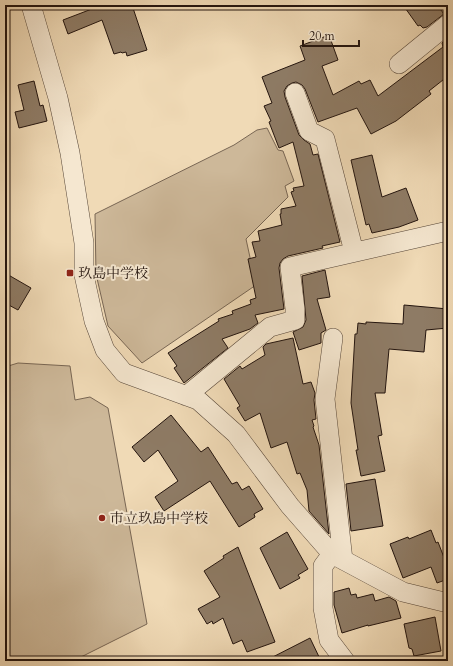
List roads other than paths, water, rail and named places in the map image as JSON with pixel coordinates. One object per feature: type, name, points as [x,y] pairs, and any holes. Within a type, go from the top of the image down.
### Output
[{"type":"street","points":[[31,5],[58,98],[70,153],[84,243],[84,274],[94,321],[105,350],[124,373],[198,400],[236,434],[290,506],[338,557],[402,592],[448,603]]},
{"type":"street","points":[[399,64],[448,24]]},
{"type":"street","points":[[295,93],[309,131],[325,139],[354,252]]},
{"type":"street","points":[[186,396],[270,327],[295,320],[290,266],[448,231]]},
{"type":"street","points":[[333,338],[325,399],[338,557]]},
{"type":"street","points":[[338,557],[323,566],[324,608],[329,640],[345,661]]},
{"type":"place","name":"玖島中学校","points":[[70,273]]},
{"type":"place","name":"市立玖島中学校","points":[[102,518]]}]
